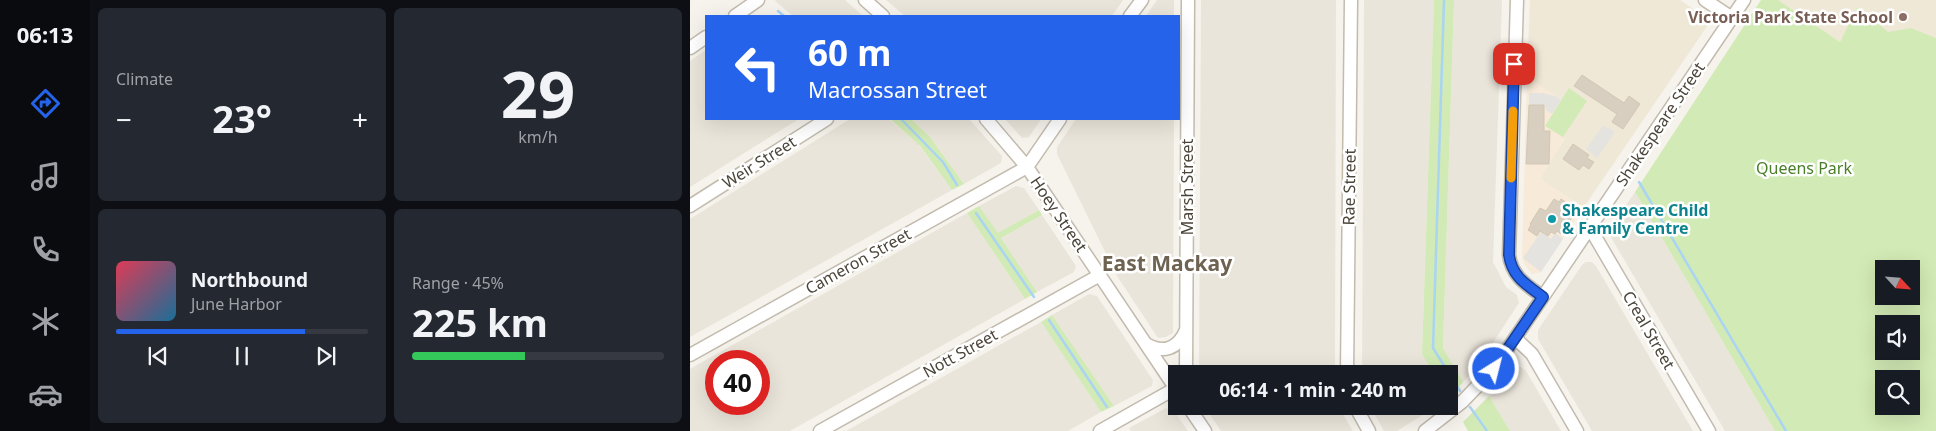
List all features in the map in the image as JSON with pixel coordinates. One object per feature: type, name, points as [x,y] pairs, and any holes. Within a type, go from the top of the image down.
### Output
[{"type":"street","points":[[736,15],[758,0]]},
{"type":"street","points":[[865,0],[882,15]]},
{"type":"street","points":[[1131,15],[1142,0]]},
{"type":"street","name":"Marsh Street","points":[[1186,365],[1188,0]]},
{"type":"street","name":"Rae Street","points":[[1348,365],[1351,0]]},
{"type":"street","points":[[1516,0],[1509,255],[1516,276],[1543,297]]},
{"type":"street","points":[[1705,0],[1732,18]]},
{"type":"street","name":"Shakespeare Street","points":[[1425,431],[1473,392],[1494,369],[1744,0]]},
{"type":"street","points":[[690,48],[705,38]]},
{"type":"street","name":"Weir Street","points":[[690,206],[825,120]]},
{"type":"street","name":"Hoey Street","points":[[987,120],[1027,166],[1168,377]]},
{"type":"street","points":[[1027,166],[1059,120]]},
{"type":"street","name":"Cameron Street","points":[[690,355],[1027,166]]},
{"type":"street","name":"Creal Street","points":[[1590,228],[1709,431]]},
{"type":"street","name":"Nott Street","points":[[820,431],[1100,275]]},
{"type":"street","points":[[1146,344],[1160,349],[1172,348],[1182,339],[1187,326]]},
{"type":"street","points":[[1515,338],[1532,354],[1577,431]]},
{"type":"street","points":[[1100,431],[1168,393]]},
{"type":"street","points":[[1194,415],[1205,431]]},
{"type":"street","points":[[1360,415],[1369,431]]},
{"type":"shaded area","points":[[845,0],[862,15],[792,15],[775,1]]},
{"type":"shaded area","points":[[886,0],[1123,0],[1113,15],[904,15]]},
{"type":"shaded area","points":[[1157,0],[1174,0],[1174,15],[1147,15]]},
{"type":"shaded area","points":[[1201,0],[1336,0],[1335,365],[1199,365]]},
{"type":"shaded area","points":[[1364,0],[1434,0],[1422,353],[1429,365],[1362,365]]},
{"type":"shaded area","points":[[1454,0],[1502,0],[1493,262],[1506,287],[1517,295],[1519,303],[1477,367],[1463,382],[1458,374],[1458,365],[1453,365],[1443,348]]},
{"type":"shaded area","points":[[1530,0],[1680,0],[1705,17],[1708,25],[1584,207],[1540,179],[1565,139],[1545,126],[1562,100],[1527,77]]},
{"type":"shaded area","name":"Victoria Park State School","points":[[1778,0],[1936,0],[1936,38],[1911,28],[1888,33],[1857,7],[1840,42]]},
{"type":"shaded area","points":[[705,51],[705,120],[797,120],[690,187],[690,61]]},
{"type":"shaded area","points":[[1527,77],[1562,100],[1545,126],[1566,139],[1540,179],[1584,207],[1541,272],[1532,274],[1522,258]]},
{"type":"shaded area","points":[[1529,93],[1543,93],[1555,96],[1561,100],[1552,114],[1546,110],[1545,106],[1529,105]]},
{"type":"shaded area","points":[[848,120],[890,120],[918,144],[952,190],[690,337],[690,219]]},
{"type":"shaded area","points":[[911,120],[970,120],[1002,156],[1001,163],[964,184],[930,137]]},
{"type":"shaded area","points":[[1006,120],[1040,120],[1029,137],[1022,138]]},
{"type":"shaded area","points":[[1075,120],[1174,120],[1173,333],[1166,337],[1158,338],[1117,276],[1057,154],[1057,147]]},
{"type":"shaded area","points":[[1605,126],[1615,132],[1597,158],[1586,149],[1602,127]]},
{"type":"shaded area","points":[[1016,186],[1024,188],[1039,210],[998,234],[979,206]]},
{"type":"shaded area","points":[[1635,192],[1775,431],[1725,431],[1609,234],[1609,230]]},
{"type":"shaded area","points":[[967,213],[1025,299],[790,431],[690,431],[690,369],[705,361],[705,415],[770,415],[770,350],[724,350]]},
{"type":"shaded area","points":[[1042,215],[1076,266],[1074,272],[1037,292],[1001,238]]},
{"type":"shaded area","points":[[1541,232],[1551,239],[1555,233],[1563,239],[1541,272],[1523,258]]},
{"type":"shaded area","points":[[1586,262],[1592,262],[1596,266],[1693,431],[1592,431],[1538,339],[1538,330],[1582,265]]},
{"type":"shaded area","points":[[1089,294],[1097,296],[1153,380],[1152,386],[1114,406],[1052,315]]},
{"type":"shaded area","points":[[1041,322],[1101,412],[1068,431],[846,431]]},
{"type":"shaded area","points":[[1516,367],[1521,367],[1526,371],[1561,431],[1510,431],[1489,396]]},
{"type":"shaded area","points":[[1166,408],[1168,409],[1168,415],[1177,415],[1188,431],[1131,431],[1129,428]]},
{"type":"shaded area","points":[[1210,415],[1343,415],[1353,431],[1221,431]]},
{"type":"shaded area","points":[[1375,415],[1423,415],[1397,431],[1384,431]]},
{"type":"green space","points":[[1434,0],[1454,0],[1443,348],[1453,365],[1429,365],[1422,354]]},
{"type":"green space","name":"Queens Park","points":[[1761,0],[1778,0],[1840,42],[1857,7],[1888,32],[1911,28],[1936,38],[1936,431],[1775,431],[1635,192]]},
{"type":"green space","points":[[1569,88],[1587,101],[1563,137],[1545,126]]},
{"type":"green space","points":[[891,120],[912,120],[930,137],[964,184],[952,190],[920,146]]},
{"type":"green space","points":[[979,206],[998,233],[1039,210],[1042,215],[1001,238],[1037,292],[1025,299],[967,213]]},
{"type":"green space","points":[[1052,315],[1114,406],[1101,412],[1041,322]]},
{"type":"green space","points":[[1458,374],[1463,382],[1458,388]]},
{"type":"green space","points":[[1489,396],[1510,431],[1468,431],[1463,422]]},
{"type":"building","points":[[1582,75],[1624,103],[1629,96],[1640,104],[1623,129],[1612,122],[1617,114],[1574,86]]},
{"type":"building","points":[[1529,105],[1544,105],[1544,131],[1550,131],[1549,164],[1526,164]]},
{"type":"building","points":[[1573,144],[1589,155],[1587,158],[1594,162],[1589,169],[1583,165],[1579,170],[1563,159]]},
{"type":"building","name":"Shakespeare Child & Family Centre","points":[[1554,199],[1559,202],[1561,199],[1577,210],[1561,234],[1557,231],[1555,234],[1551,232],[1548,236],[1540,231],[1537,236],[1528,230],[1530,224],[1540,208],[1546,211]]},
{"type":"waterway","points":[[1444,0],[1433,348],[1460,391]]},
{"type":"waterway","points":[[778,11],[783,15]]},
{"type":"waterway","points":[[902,120],[943,162],[957,185]]},
{"type":"waterway","points":[[1639,182],[1786,431]]},
{"type":"waterway","points":[[976,213],[1034,297]]},
{"type":"waterway","points":[[1049,320],[1107,407]]},
{"type":"waterway","points":[[1470,407],[1487,431]]},
{"type":"slow traffic","points":[[1511,178],[1513,111]]},
{"type":"place","name":"Victoria Park State School","points":[[1903,17]]},
{"type":"place","name":"Shakespeare Child & Family Centre","points":[[1552,219]]},
{"type":"district","name":"East Mackay","points":[[1167,264]]},
{"type":"route","points":[[1494,369],[1543,297],[1516,276],[1509,255],[1514,64]]}]
